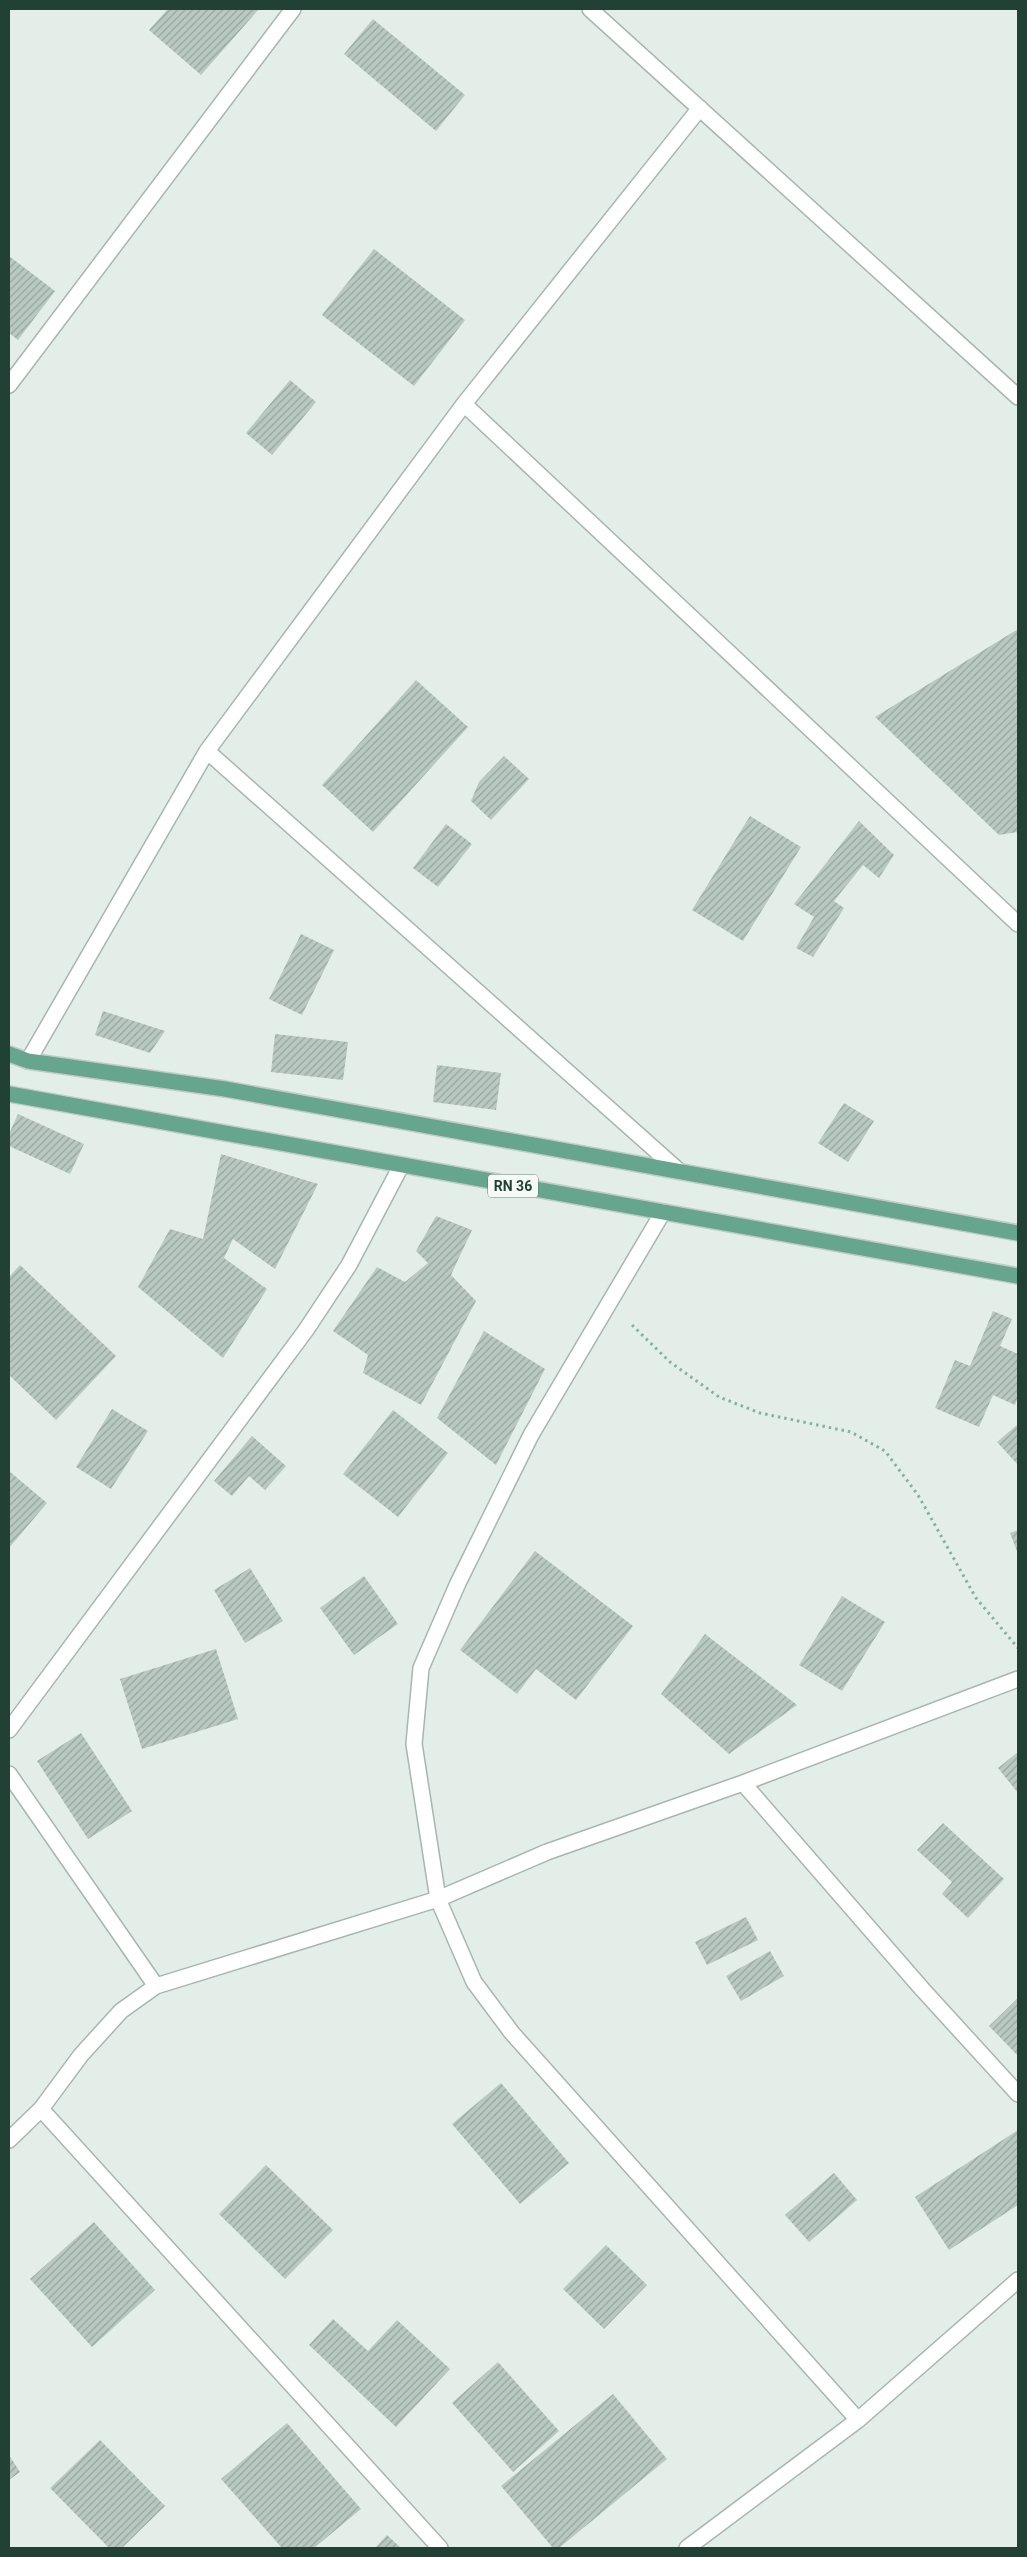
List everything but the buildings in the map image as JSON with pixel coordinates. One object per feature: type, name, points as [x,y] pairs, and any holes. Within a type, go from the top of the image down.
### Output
[{"type":"main road","points":[[9,1054],[28,1061],[225,1089],[679,1171],[1015,1229]]},
{"type":"main road","name":"RN 36","points":[[9,1094],[1018,1276]]},
{"type":"street","points":[[9,385],[293,9]]},
{"type":"street","points":[[590,9],[1018,397]]},
{"type":"street","points":[[28,1061],[208,751],[464,404],[700,108]]},
{"type":"street","points":[[464,404],[1018,924]]},
{"type":"street","points":[[208,751],[679,1171]]},
{"type":"street","points":[[9,1730],[306,1330],[349,1265],[401,1166]]},
{"type":"street","points":[[663,1212],[531,1434],[458,1583],[421,1668],[414,1744],[438,1899],[474,1982],[512,2033],[858,2420]]},
{"type":"street","points":[[9,2140],[41,2109],[81,2055],[121,2011],[156,1986],[438,1899],[546,1852],[743,1783],[1018,1679]]},
{"type":"street","points":[[9,1774],[156,1986]]},
{"type":"street","points":[[743,1783],[923,1990],[1018,2094]]},
{"type":"street","points":[[41,2109],[440,2548]]},
{"type":"street","points":[[687,2548],[858,2420],[1018,2280]]},
{"type":"path","points":[[608,1302],[670,1362],[719,1397],[760,1413],[851,1432],[885,1450],[918,1495],[976,1598],[1018,1648]]}]
